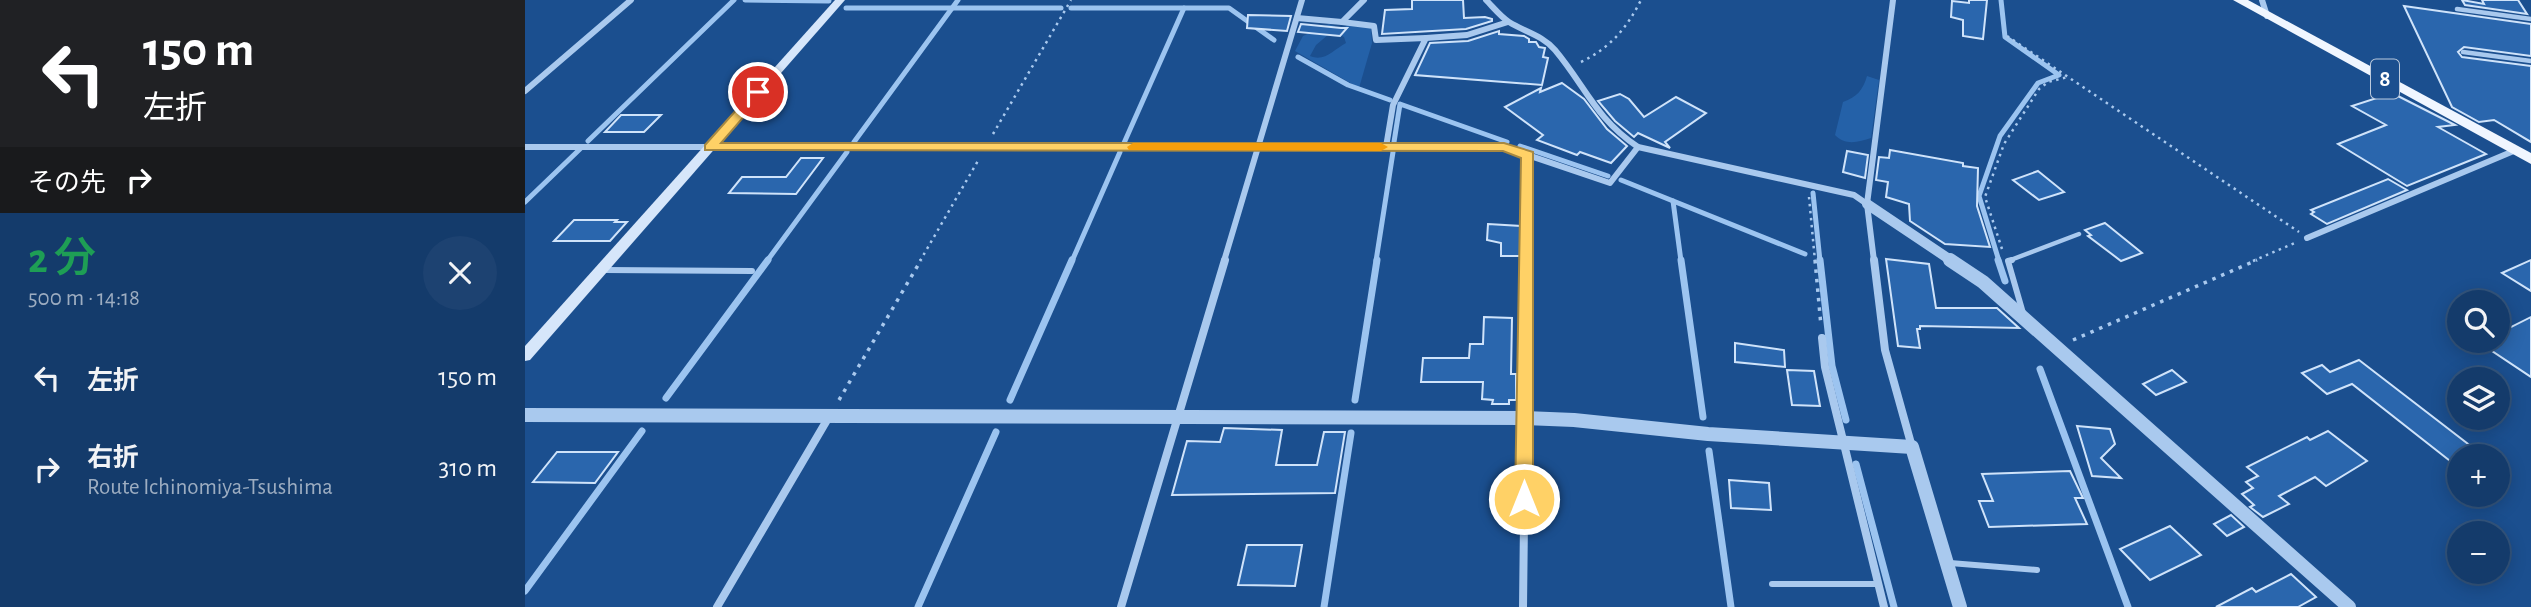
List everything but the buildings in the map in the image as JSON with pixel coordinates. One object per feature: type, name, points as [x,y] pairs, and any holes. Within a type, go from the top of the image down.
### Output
[{"type":"main road","points":[[525,356],[840,0]]},
{"type":"main road","name":"8","points":[[2239,0],[2524,152]]},
{"type":"street","points":[[525,91],[631,0]]},
{"type":"street","points":[[1121,607],[1302,0]]},
{"type":"street","points":[[1342,22],[1364,0]]},
{"type":"street","points":[[1486,0],[1508,22],[1539,36],[1554,48],[1594,108],[1617,133],[1638,147],[1854,195],[1983,282],[2349,607]]},
{"type":"street","points":[[1893,0],[1867,204],[1885,350],[1961,607]]},
{"type":"street","points":[[2262,0],[2267,16]]},
{"type":"street","points":[[1297,18],[1374,26],[1376,40],[1467,34],[1508,22]]},
{"type":"street","points":[[1386,147],[1393,105],[1426,38]]},
{"type":"street","points":[[525,147],[1504,147],[1610,183],[1638,147]]},
{"type":"street","points":[[2307,238],[2524,152]]},
{"type":"street","points":[[1523,607],[1528,155]]},
{"type":"street","points":[[1822,338],[1825,367],[1842,441],[1884,607]]},
{"type":"street","points":[[525,415],[831,414],[1574,419],[1708,435],[1912,447]]},
{"type":"street","points":[[717,607],[831,414]]},
{"type":"lane","points":[[2457,9],[2531,19]]},
{"type":"lane","points":[[2463,52],[2531,61]]},
{"type":"lane","points":[[2025,320],[2008,261],[2078,234]]},
{"type":"lane","points":[[602,270],[752,271]]},
{"type":"lane","points":[[1947,563],[2037,570]]},
{"type":"lane","points":[[1772,584],[1878,584]]},
{"type":"path","points":[[831,414],[1071,0]]},
{"type":"path","points":[[1567,68],[1604,50],[1616,40],[1629,26],[1641,0]]},
{"type":"path","points":[[2007,36],[2307,238]]},
{"type":"path","points":[[2008,261],[1985,197],[2004,144],[2039,89],[2048,82],[2068,76]]},
{"type":"path","points":[[1808,185],[1822,338]]},
{"type":"path","points":[[2057,348],[2307,238]]},
{"type":"shaded area","points":[[1329,24],[1335,26],[1335,29],[1316,45],[1310,56],[1325,56],[1346,43],[1344,37],[1339,34],[1347,25],[1371,28],[1372,43],[1359,88],[1295,51],[1303,36]]},
{"type":"shaded area","points":[[1867,76],[1879,80],[1871,138],[1857,142],[1843,141],[1835,135],[1843,102],[1859,92]]},
{"type":"waterway","points":[[588,141],[734,0]]},
{"type":"waterway","points":[[745,0],[829,1]]},
{"type":"waterway","points":[[952,8],[958,0]]},
{"type":"waterway","points":[[1999,261],[1979,196],[2000,136],[2038,83],[2059,75],[2005,37],[2001,0]]},
{"type":"waterway","points":[[846,8],[952,8]]},
{"type":"waterway","points":[[854,142],[952,8]]},
{"type":"waterway","points":[[952,8],[1061,8]]},
{"type":"waterway","points":[[1071,8],[1184,8]]},
{"type":"waterway","points":[[1124,143],[1184,8]]},
{"type":"waterway","points":[[1184,8],[1229,8],[1274,40]]},
{"type":"waterway","points":[[1298,57],[1348,85],[1390,100]]},
{"type":"waterway","points":[[1394,142],[1400,104],[1507,142]]},
{"type":"waterway","points":[[1520,146],[1608,176]]},
{"type":"waterway","points":[[525,202],[580,149]]},
{"type":"waterway","points":[[767,261],[847,152]]},
{"type":"waterway","points":[[1072,261],[1120,152]]},
{"type":"waterway","points":[[1376,261],[1393,152]]},
{"type":"waterway","points":[[1621,180],[1805,254]]},
{"type":"waterway","points":[[1813,193],[1820,261]]},
{"type":"waterway","points":[[1673,201],[1681,261]]},
{"type":"waterway","points":[[666,398],[768,260]]},
{"type":"waterway","points":[[1010,400],[1072,260]]},
{"type":"waterway","points":[[1355,400],[1377,260]]},
{"type":"waterway","points":[[1681,260],[1703,417]]},
{"type":"waterway","points":[[1820,260],[1832,366],[1846,420]]},
{"type":"waterway","points":[[1998,260],[2005,281]]},
{"type":"waterway","points":[[2040,369],[2128,607]]},
{"type":"waterway","points":[[525,591],[642,431]]},
{"type":"waterway","points":[[918,607],[996,432]]},
{"type":"waterway","points":[[1324,607],[1351,433]]},
{"type":"waterway","points":[[1709,451],[1731,607]]},
{"type":"waterway","points":[[1856,464],[1894,607]]},
{"type":"slow traffic","points":[[1133,147],[1381,147]]},
{"type":"route","points":[[758,92],[710,148],[1504,147],[1528,155],[1524,499]]}]
